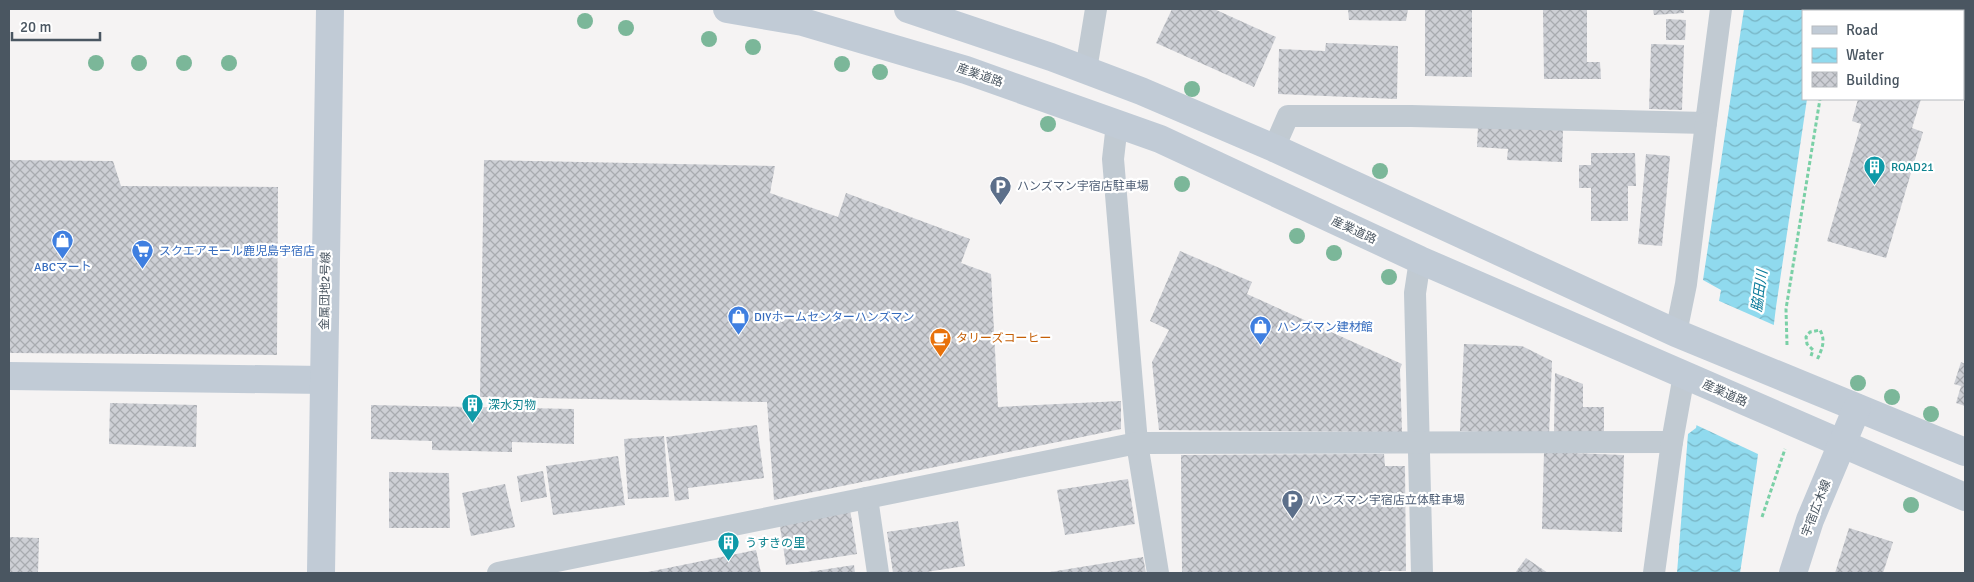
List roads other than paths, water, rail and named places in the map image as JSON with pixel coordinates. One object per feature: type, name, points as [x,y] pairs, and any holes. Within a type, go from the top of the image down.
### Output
[{"type":"main road","name":"金属団地2号線","points":[[321,573],[330,9]]},
{"type":"main road","name":"産業道路","points":[[727,9],[804,22],[966,70],[1160,139],[1420,260],[1788,422],[1965,497]]},
{"type":"main road","points":[[908,9],[1086,70],[1141,91],[1274,148],[1676,333],[1965,452]]},
{"type":"main road","points":[[9,376],[324,380]]},
{"type":"main road","name":"宇宿広木線","points":[[1793,573],[1810,520],[1857,408]]},
{"type":"street","points":[[1086,70],[1096,9]]},
{"type":"street","points":[[1676,333],[1686,284],[1721,9]]},
{"type":"street","points":[[1274,148],[1288,116],[1410,116],[1706,123]]},
{"type":"street","points":[[1117,124],[1113,158],[1137,443],[1158,573]]},
{"type":"street","points":[[1420,260],[1415,293],[1422,573]]},
{"type":"street","points":[[1654,573],[1672,442],[1684,375]]},
{"type":"street","points":[[498,573],[574,566],[867,498],[1137,443],[1672,442]]},
{"type":"street","points":[[867,498],[878,573]]},
{"type":"water","name":"脇田川","points":[[1744,9],[1820,9],[1802,10],[1802,100],[1807,100],[1776,307],[1757,462],[1740,573],[1677,573],[1688,434],[1696,428],[1721,290],[1703,280]]},
{"type":"place","name":"ROAD21","points":[[1875,186]]},
{"type":"place","name":"ハンズマン宇宿店駐車場","points":[[1001,205]]},
{"type":"place","name":"ABCマート","points":[[63,259]]},
{"type":"place","name":"スクエアモール鹿児島宇宿店","points":[[143,270]]},
{"type":"place","name":"DIYホームセンターハンズマン","points":[[738,336]]},
{"type":"place","name":"ハンズマン建材館","points":[[1261,346]]},
{"type":"place","name":"タリーズコーヒー","points":[[940,357]]},
{"type":"place","name":"深水刃物","points":[[472,424]]},
{"type":"place","name":"ハンズマン宇宿店立体駐車場","points":[[1293,519]]},
{"type":"place","name":"うすきの里","points":[[729,562]]}]
